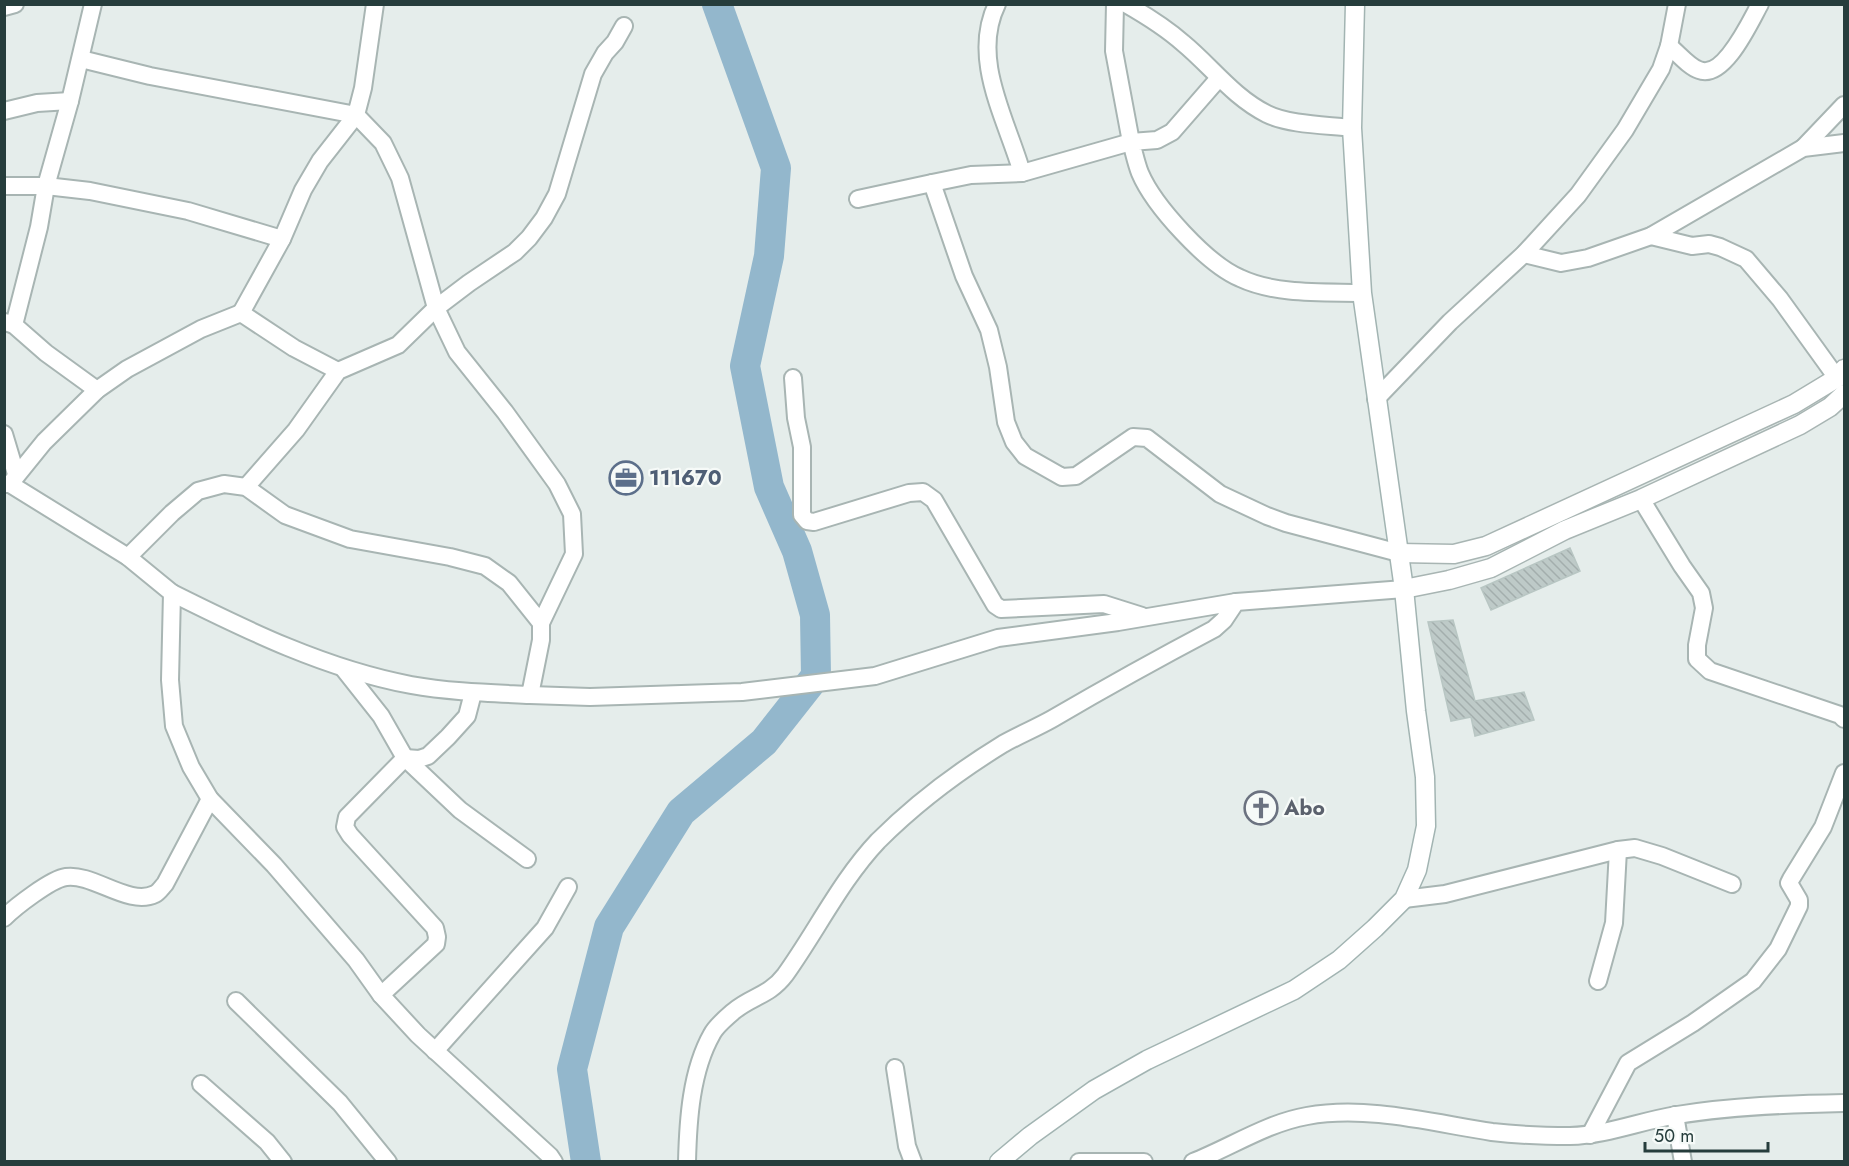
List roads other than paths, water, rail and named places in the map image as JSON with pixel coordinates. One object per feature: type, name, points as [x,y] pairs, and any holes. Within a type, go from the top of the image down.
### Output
[{"type":"main road","points":[[999,1161],[1094,1090],[1129,1070],[1294,990],[1339,960],[1404,899],[1417,870],[1426,826],[1425,777],[1404,589],[1362,293],[1352,128],[1354,4]]},
{"type":"main road","points":[[1399,553],[1454,554],[1486,546],[1842,381]]},
{"type":"main road","points":[[1404,589],[1449,580],[1491,568],[1565,530],[1641,499],[1800,425],[1830,407],[1842,381]]},
{"type":"street","points":[[4,7],[15,4]]},
{"type":"street","points":[[93,4],[70,101],[46,186],[39,226],[9,323],[97,390]]},
{"type":"street","points":[[10,480],[44,442],[97,390],[127,369],[201,329],[241,313],[282,239],[303,190],[320,161],[356,115],[363,88],[375,4]]},
{"type":"street","points":[[997,4],[987,36],[992,84],[1022,173]]},
{"type":"street","points":[[1115,4],[1114,51],[1131,142],[1141,174],[1152,195],[1193,244],[1239,278],[1284,290],[1362,293]]},
{"type":"street","points":[[1126,4],[1156,20],[1185,44],[1219,78],[1267,114],[1287,120],[1352,128]]},
{"type":"street","points":[[1376,399],[1450,322],[1524,254],[1578,195],[1625,130],[1660,69],[1670,46],[1677,4]]},
{"type":"street","points":[[1670,46],[1698,70],[1710,72],[1720,66],[1736,47],[1760,4]]},
{"type":"street","points":[[246,487],[296,430],[338,371],[398,345],[436,309],[515,252],[529,238],[544,218],[557,194],[593,74],[624,26]]},
{"type":"street","points":[[81,58],[150,76],[356,115],[383,144],[400,178],[436,309],[457,352],[505,412],[557,484],[572,514],[574,554],[542,623],[541,640],[530,695]]},
{"type":"street","points":[[858,199],[971,175],[1022,173],[1131,142],[1157,140],[1172,132],[1219,78]]},
{"type":"street","points":[[4,111],[37,103],[70,101]]},
{"type":"street","points":[[1524,254],[1561,263],[1588,258],[1651,236],[1803,148],[1845,105]]},
{"type":"street","points":[[1803,148],[1845,143]]},
{"type":"street","points":[[932,183],[964,276],[989,330],[998,367],[1006,422],[1014,442],[1025,456],[1062,477],[1076,476],[1133,437],[1147,438],[1220,494],[1267,516],[1399,553]]},
{"type":"street","points":[[4,186],[46,186],[90,191],[188,211],[282,239]]},
{"type":"street","points":[[1651,236],[1692,246],[1709,244],[1746,260],[1780,299],[1842,381]]},
{"type":"street","points":[[241,313],[294,348],[338,371]]},
{"type":"street","points":[[793,378],[796,418],[802,447],[802,514],[807,521],[814,522],[909,493],[922,492],[934,500],[995,605],[1001,609],[1104,604],[1146,617]]},
{"type":"street","points":[[4,434],[10,480],[128,557],[172,593],[279,645],[343,668],[411,685],[473,693],[590,697],[742,692],[875,676],[998,638],[1236,602],[1404,589]]},
{"type":"street","points":[[128,557],[172,513],[198,491],[224,484],[246,487],[285,515],[350,539],[450,557],[485,567],[509,583],[542,623]]},
{"type":"street","points":[[1641,499],[1701,593],[1704,608],[1696,645],[1697,659],[1710,671],[1845,719]]},
{"type":"street","points":[[172,593],[170,680],[174,726],[191,767],[210,799],[274,865],[356,960],[381,995],[435,1051],[554,1161]]},
{"type":"street","points":[[687,1161],[688,1130],[701,1056],[713,1031],[735,1010],[769,992],[784,976],[832,901],[877,843],[934,792],[1004,744],[1214,629],[1224,620],[1236,602]]},
{"type":"street","points":[[343,668],[381,716],[405,758],[460,810],[527,859]]},
{"type":"street","points":[[381,995],[436,944],[437,937],[435,928],[350,835],[345,827],[347,817],[405,758],[419,759],[428,756],[448,737],[467,717],[473,693]]},
{"type":"street","points":[[1590,1135],[1628,1063],[1693,1023],[1753,981],[1778,949],[1800,906],[1789,884],[1823,827],[1845,772]]},
{"type":"street","points":[[4,918],[45,887],[64,877],[80,877],[133,896],[156,893],[165,884],[210,799]]},
{"type":"street","points":[[1404,899],[1445,894],[1618,850],[1635,848],[1662,856],[1732,884]]},
{"type":"street","points":[[1598,981],[1614,923],[1618,850]]},
{"type":"street","points":[[435,1051],[531,945],[544,928],[568,887]]},
{"type":"street","points":[[236,1001],[340,1103],[388,1161]]},
{"type":"street","points":[[896,1068],[907,1146],[913,1161]]},
{"type":"street","points":[[201,1084],[267,1142],[283,1161]]},
{"type":"street","points":[[1193,1161],[1283,1121],[1310,1115],[1396,1115],[1494,1132],[1569,1136],[1590,1135],[1628,1128],[1675,1115],[1742,1107],[1845,1103]]},
{"type":"street","points":[[1675,1115],[1683,1161]]},
{"type":"street","points":[[1079,1161],[1144,1161]]},
{"type":"waterway","points":[[586,1162],[572,1069],[609,927],[681,812],[764,742],[816,676],[815,615],[797,551],[769,487],[745,366],[769,256],[776,168],[717,4]]},
{"type":"place","name":"111670","points":[[626,478]]},
{"type":"place","name":"Abo","points":[[1261,808]]}]
